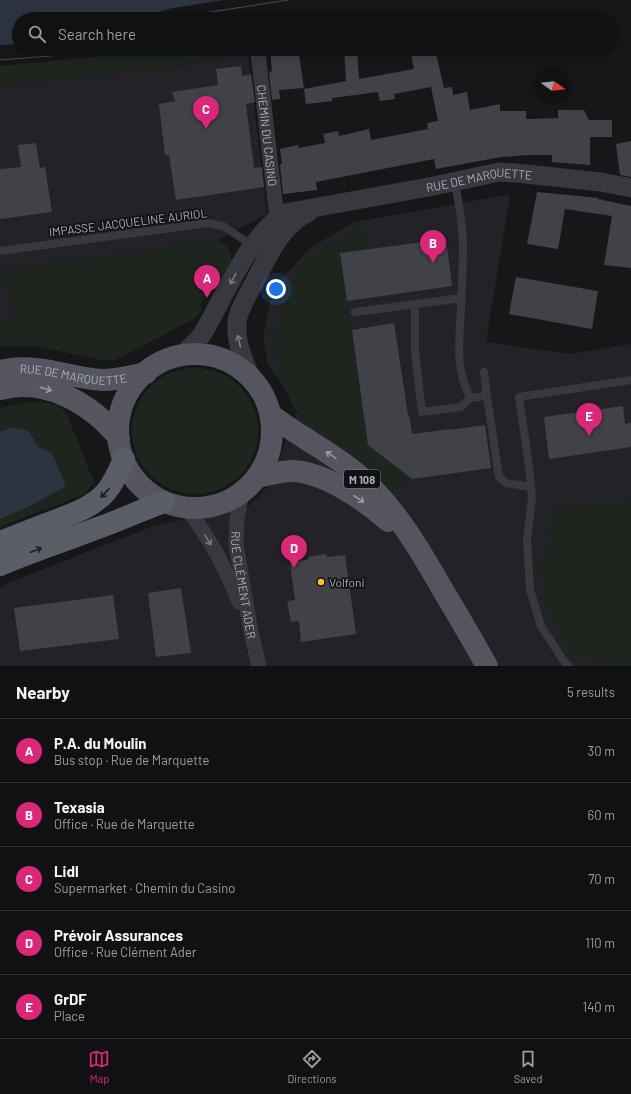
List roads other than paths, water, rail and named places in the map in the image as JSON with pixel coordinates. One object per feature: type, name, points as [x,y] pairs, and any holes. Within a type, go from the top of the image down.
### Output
[{"type":"highway","points":[[0,542],[89,506],[105,493],[112,484],[124,459]]},
{"type":"highway","points":[[0,565],[97,529],[145,508],[164,502]]},
{"type":"main road","points":[[195,354],[216,357],[235,365],[251,378],[264,395],[271,415],[272,432],[266,463],[257,477],[242,492],[230,500],[216,506],[186,508],[164,502],[151,494],[140,485],[130,473],[124,459],[119,438],[119,421],[126,398],[134,384],[146,372],[162,362],[181,356],[195,354]]},
{"type":"main road","name":"RUE DE MARQUETTE","points":[[2,384],[18,368],[39,368],[86,378],[105,380],[126,378],[146,372]]},
{"type":"main road","name":"RUE DE MARQUETTE","points":[[2,384],[32,385],[70,398],[93,411],[108,424],[119,438]]},
{"type":"main road","name":"M 108","points":[[271,415],[330,454],[357,474],[387,505],[405,528],[430,567],[487,666]]},
{"type":"main road","name":"M 108","points":[[257,477],[276,473],[297,472],[322,478],[357,498],[385,519],[400,532],[430,567]]},
{"type":"street","name":"CHEMIN DU CASINO","points":[[258,56],[277,219]]},
{"type":"street","name":"RUE DE MARQUETTE","points":[[251,378],[237,334],[237,319],[260,252],[277,219],[285,213],[328,206],[493,173],[507,172],[609,183],[631,188]]},
{"type":"street","name":"RUE DE MARQUETTE","points":[[181,356],[203,333],[237,272],[260,252],[274,246],[290,225],[302,215],[328,206]]},
{"type":"street","name":"RUE CLÉMENT ADER","points":[[242,492],[237,518],[236,544],[251,632]]},
{"type":"street","name":"RUE CLÉMENT ADER","points":[[186,508],[202,528],[227,574],[251,632]]},
{"type":"street","points":[[251,632],[259,666]]},
{"type":"lane","points":[[454,181],[463,244],[462,298],[458,346],[463,383],[470,398]]},
{"type":"lane","name":"IMPASSE JACQUELINE AURIOL","points":[[0,251],[208,223],[223,226],[260,252]]},
{"type":"lane","points":[[355,312],[462,298]]},
{"type":"lane","points":[[415,304],[415,352],[422,412],[460,407],[470,398],[487,396]]},
{"type":"lane","points":[[484,372],[499,477],[506,483],[530,487]]},
{"type":"lane","points":[[569,666],[563,660],[541,626],[530,590],[527,540],[532,497],[519,398],[631,380]]},
{"type":"tram line","points":[[211,12],[288,0]]},
{"type":"tram line","points":[[0,60],[51,56]]},
{"type":"place","name":"Lidl","points":[[206,129]]},
{"type":"place","name":"Texasia","points":[[433,263]]},
{"type":"place","name":"P.A. du Moulin","points":[[207,298]]},
{"type":"place","name":"GrDF","points":[[589,436]]},
{"type":"place","name":"Prévoir Assurances","points":[[294,568]]},
{"type":"place","name":"Volfoni","points":[[321,582]]}]
